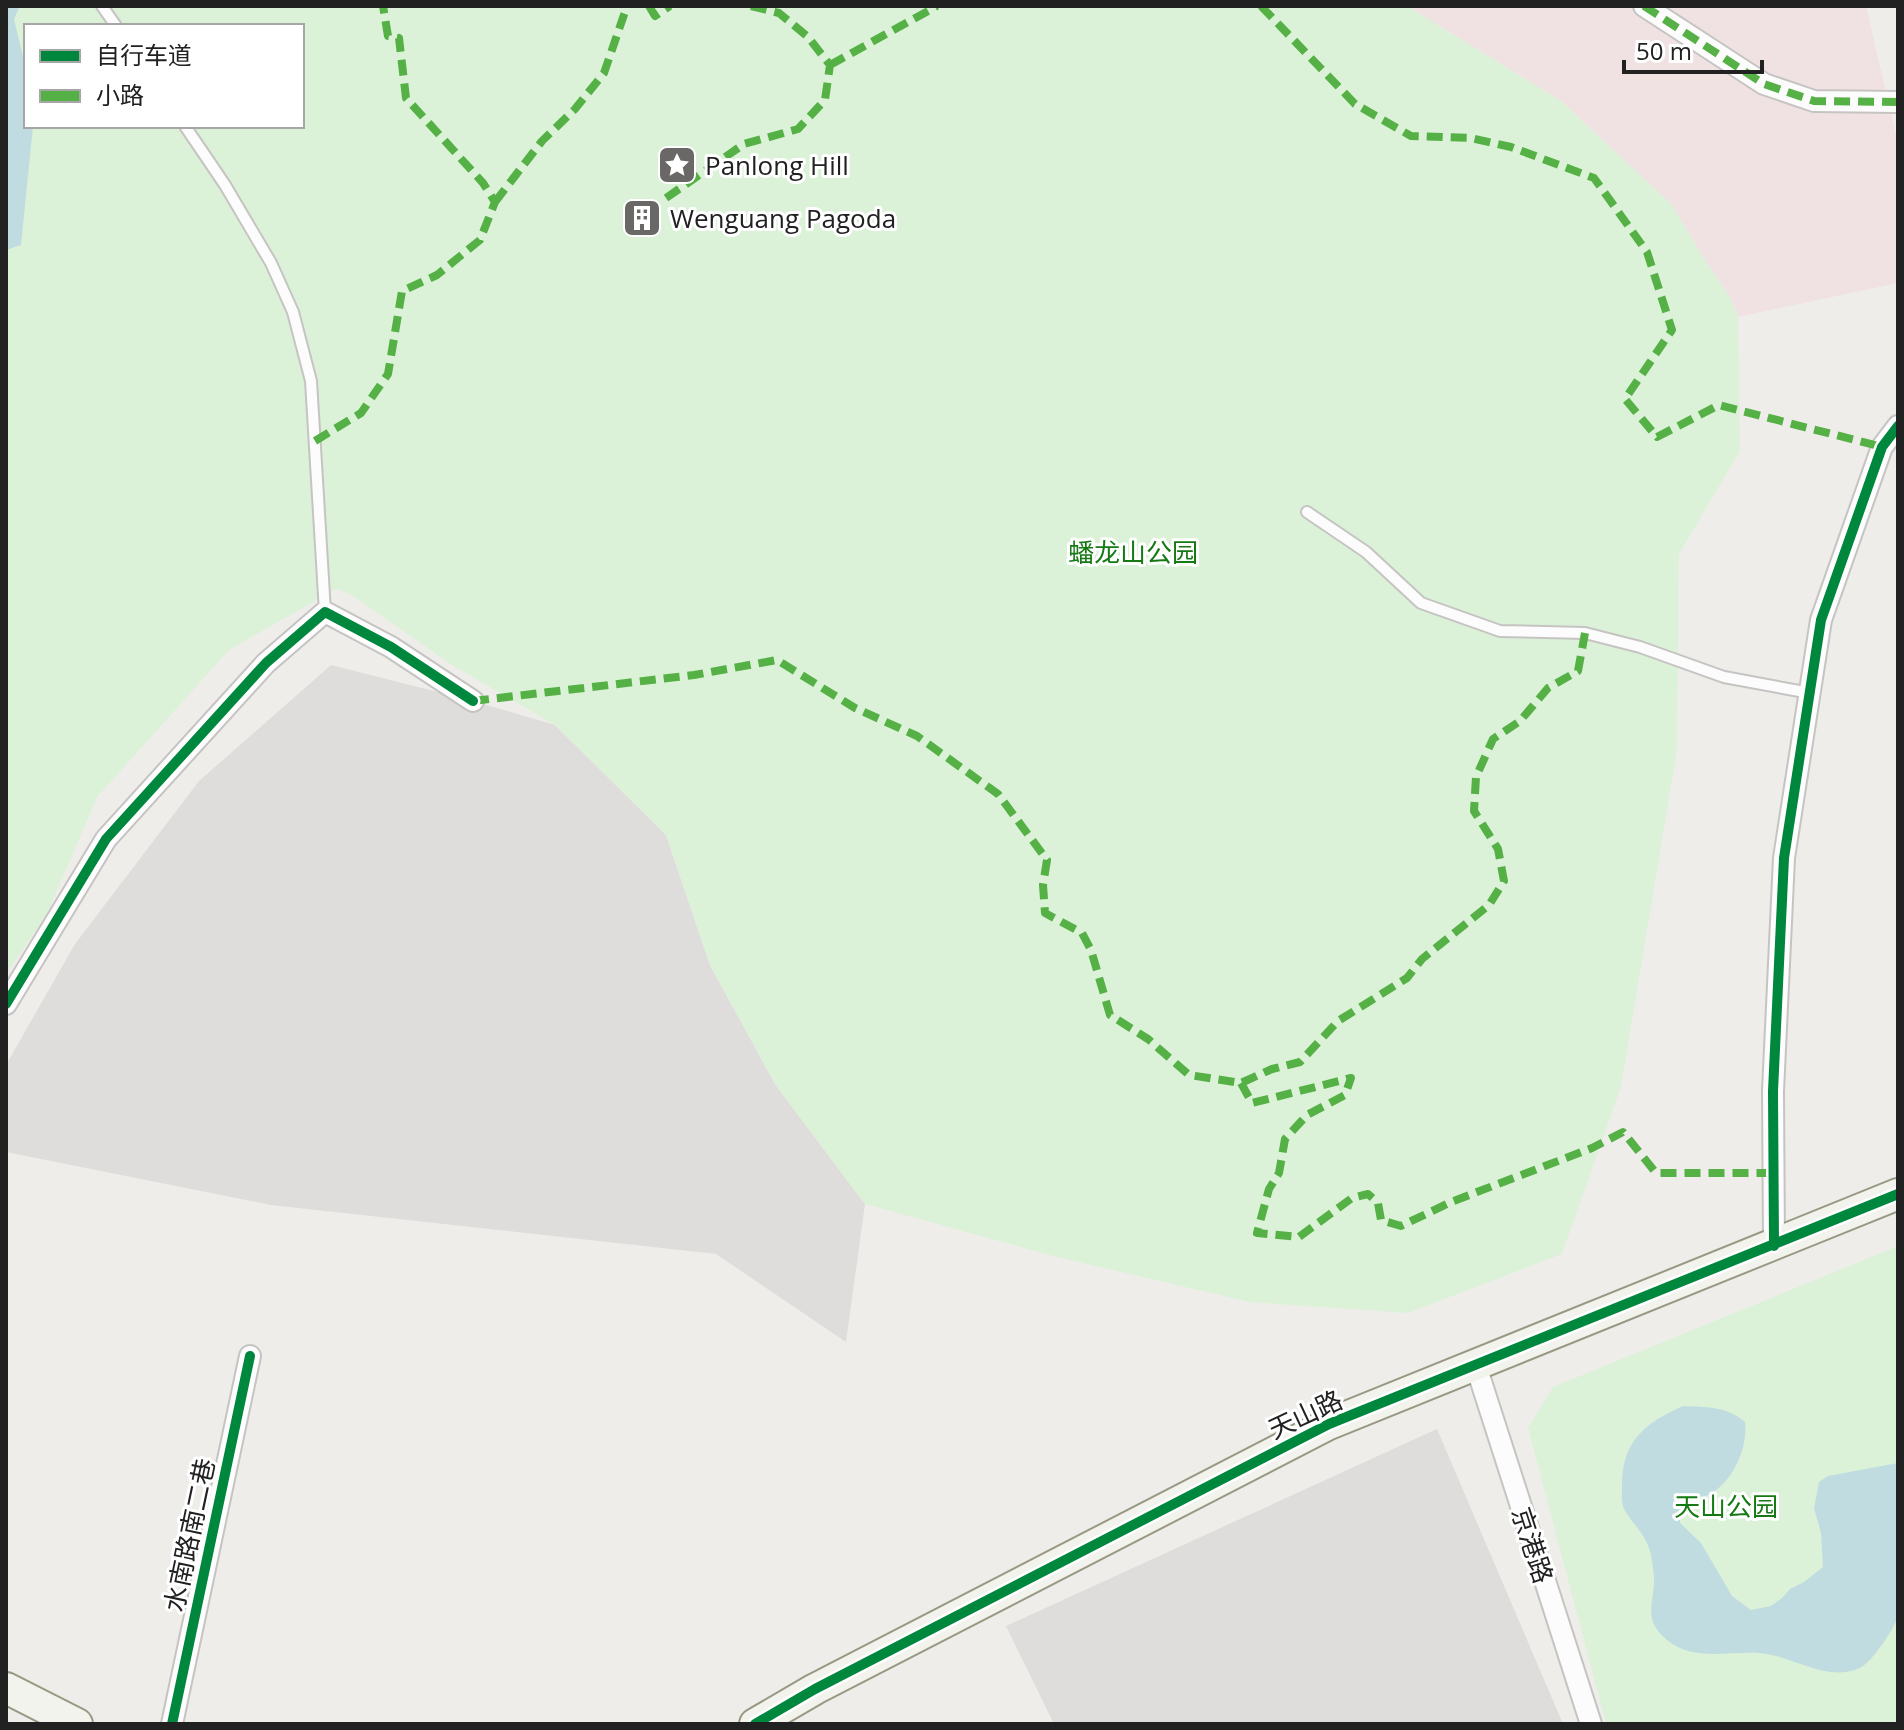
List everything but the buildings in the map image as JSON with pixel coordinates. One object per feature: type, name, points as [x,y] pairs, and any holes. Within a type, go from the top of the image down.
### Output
[{"type":"street","points":[[1644,6],[1764,84],[1814,101],[1898,102]]},
{"type":"street","points":[[1774,1246],[1773,1091],[1784,858],[1821,620],[1882,447],[1898,426]]},
{"type":"street","points":[[6,1004],[106,839],[266,663],[325,612],[391,647],[473,701]]},
{"type":"street","name":"天山路","points":[[755,1724],[815,1689],[1329,1424],[1898,1194]]},
{"type":"street","name":"水南路南二巷","points":[[172,1724],[250,1356]]},
{"type":"street","name":"京港路","points":[[1476,1366],[1591,1724]]},
{"type":"street","points":[[6,1688],[77,1724]]},
{"type":"lane","points":[[102,6],[115,24]]},
{"type":"lane","points":[[186,128],[225,185],[271,263],[293,312],[311,381],[325,612]]},
{"type":"lane","points":[[1307,512],[1366,552],[1421,603],[1500,631],[1585,633],[1640,647],[1724,677],[1810,693]]},
{"type":"shaded area","points":[[1407,6],[1866,6],[1898,144],[1898,283],[1738,317],[1730,297],[1672,205],[1561,101]]},
{"type":"shaded area","points":[[331,665],[555,725],[666,835],[710,965],[775,1084],[865,1204],[846,1342],[716,1254],[271,1205],[6,1152],[6,1065],[75,944],[199,781]]},
{"type":"shaded area","points":[[1437,1429],[1563,1724],[1054,1724],[1006,1626]]},
{"type":"green space","name":"蟠龙山公园","points":[[6,6],[1407,6],[1561,101],[1672,205],[1730,297],[1738,317],[1740,451],[1679,554],[1677,750],[1621,1087],[1562,1254],[1408,1313],[1250,1302],[1057,1257],[865,1204],[775,1084],[710,965],[666,835],[555,725],[452,665],[350,594],[336,589],[229,650],[97,797],[47,914],[6,974]]},
{"type":"green space","name":"天山公园","points":[[1898,1246],[1898,1724],[1606,1724],[1528,1428],[1553,1387]]},
{"type":"water","points":[[6,6],[20,6],[14,19],[24,61],[24,128],[33,128],[21,245],[6,250]]},
{"type":"water","points":[[1683,1406],[1724,1410],[1745,1422],[1741,1453],[1725,1482],[1708,1495],[1679,1509],[1680,1523],[1701,1543],[1732,1596],[1751,1610],[1771,1606],[1823,1567],[1821,1533],[1814,1508],[1819,1482],[1828,1476],[1898,1463],[1898,1615],[1883,1644],[1860,1668],[1827,1671],[1759,1653],[1691,1652],[1667,1640],[1654,1625],[1651,1555],[1643,1536],[1623,1507],[1623,1470],[1626,1456],[1638,1435],[1657,1419]]},
{"type":"marked path","points":[[315,441],[361,413],[388,374],[402,291],[437,275],[480,240],[495,202],[483,183],[406,98],[399,38],[388,36],[383,6]]},
{"type":"marked path","points":[[495,202],[542,141],[575,109],[604,73],[627,6]]},
{"type":"marked path","points":[[649,6],[655,16],[670,6]]},
{"type":"marked path","points":[[666,198],[744,144],[798,129],[825,100],[830,65],[808,37],[779,13],[751,6]]},
{"type":"marked path","points":[[830,65],[937,6]]},
{"type":"marked path","points":[[1261,6],[1355,104],[1411,136],[1471,138],[1511,147],[1594,178],[1647,252],[1672,330],[1625,399],[1657,437],[1719,405],[1882,447]]},
{"type":"marked path","points":[[1644,6],[1764,84],[1814,101],[1898,102]]},
{"type":"marked path","points":[[473,701],[694,675],[777,660],[855,708],[917,736],[998,794],[1047,860],[1043,885],[1045,913],[1082,933],[1091,950],[1110,1015],[1148,1039],[1189,1075],[1241,1083],[1272,1069],[1300,1062],[1338,1021],[1407,978],[1422,959],[1489,905],[1504,881],[1498,849],[1474,811],[1476,777],[1493,739],[1520,721],[1548,688],[1578,671],[1585,633]]},
{"type":"marked path","points":[[1241,1083],[1252,1103],[1351,1078],[1345,1095],[1307,1115],[1285,1139],[1279,1173],[1269,1189],[1257,1233],[1299,1237],[1352,1198],[1368,1194],[1378,1203],[1381,1220],[1401,1226],[1451,1202],[1592,1148],[1623,1132],[1656,1173],[1773,1173]]},
{"type":"cycle path","points":[[1774,1246],[1773,1091],[1784,858],[1821,620],[1882,447],[1898,426]]},
{"type":"cycle path","points":[[6,1004],[106,839],[266,663],[325,612],[391,647],[473,701]]},
{"type":"cycle path","points":[[755,1724],[815,1689],[1329,1424],[1898,1194]]},
{"type":"cycle path","points":[[172,1724],[250,1356]]},
{"type":"place","name":"Panlong Hill","points":[[677,165]]},
{"type":"place","name":"Wenguang Pagoda","points":[[642,218]]}]
